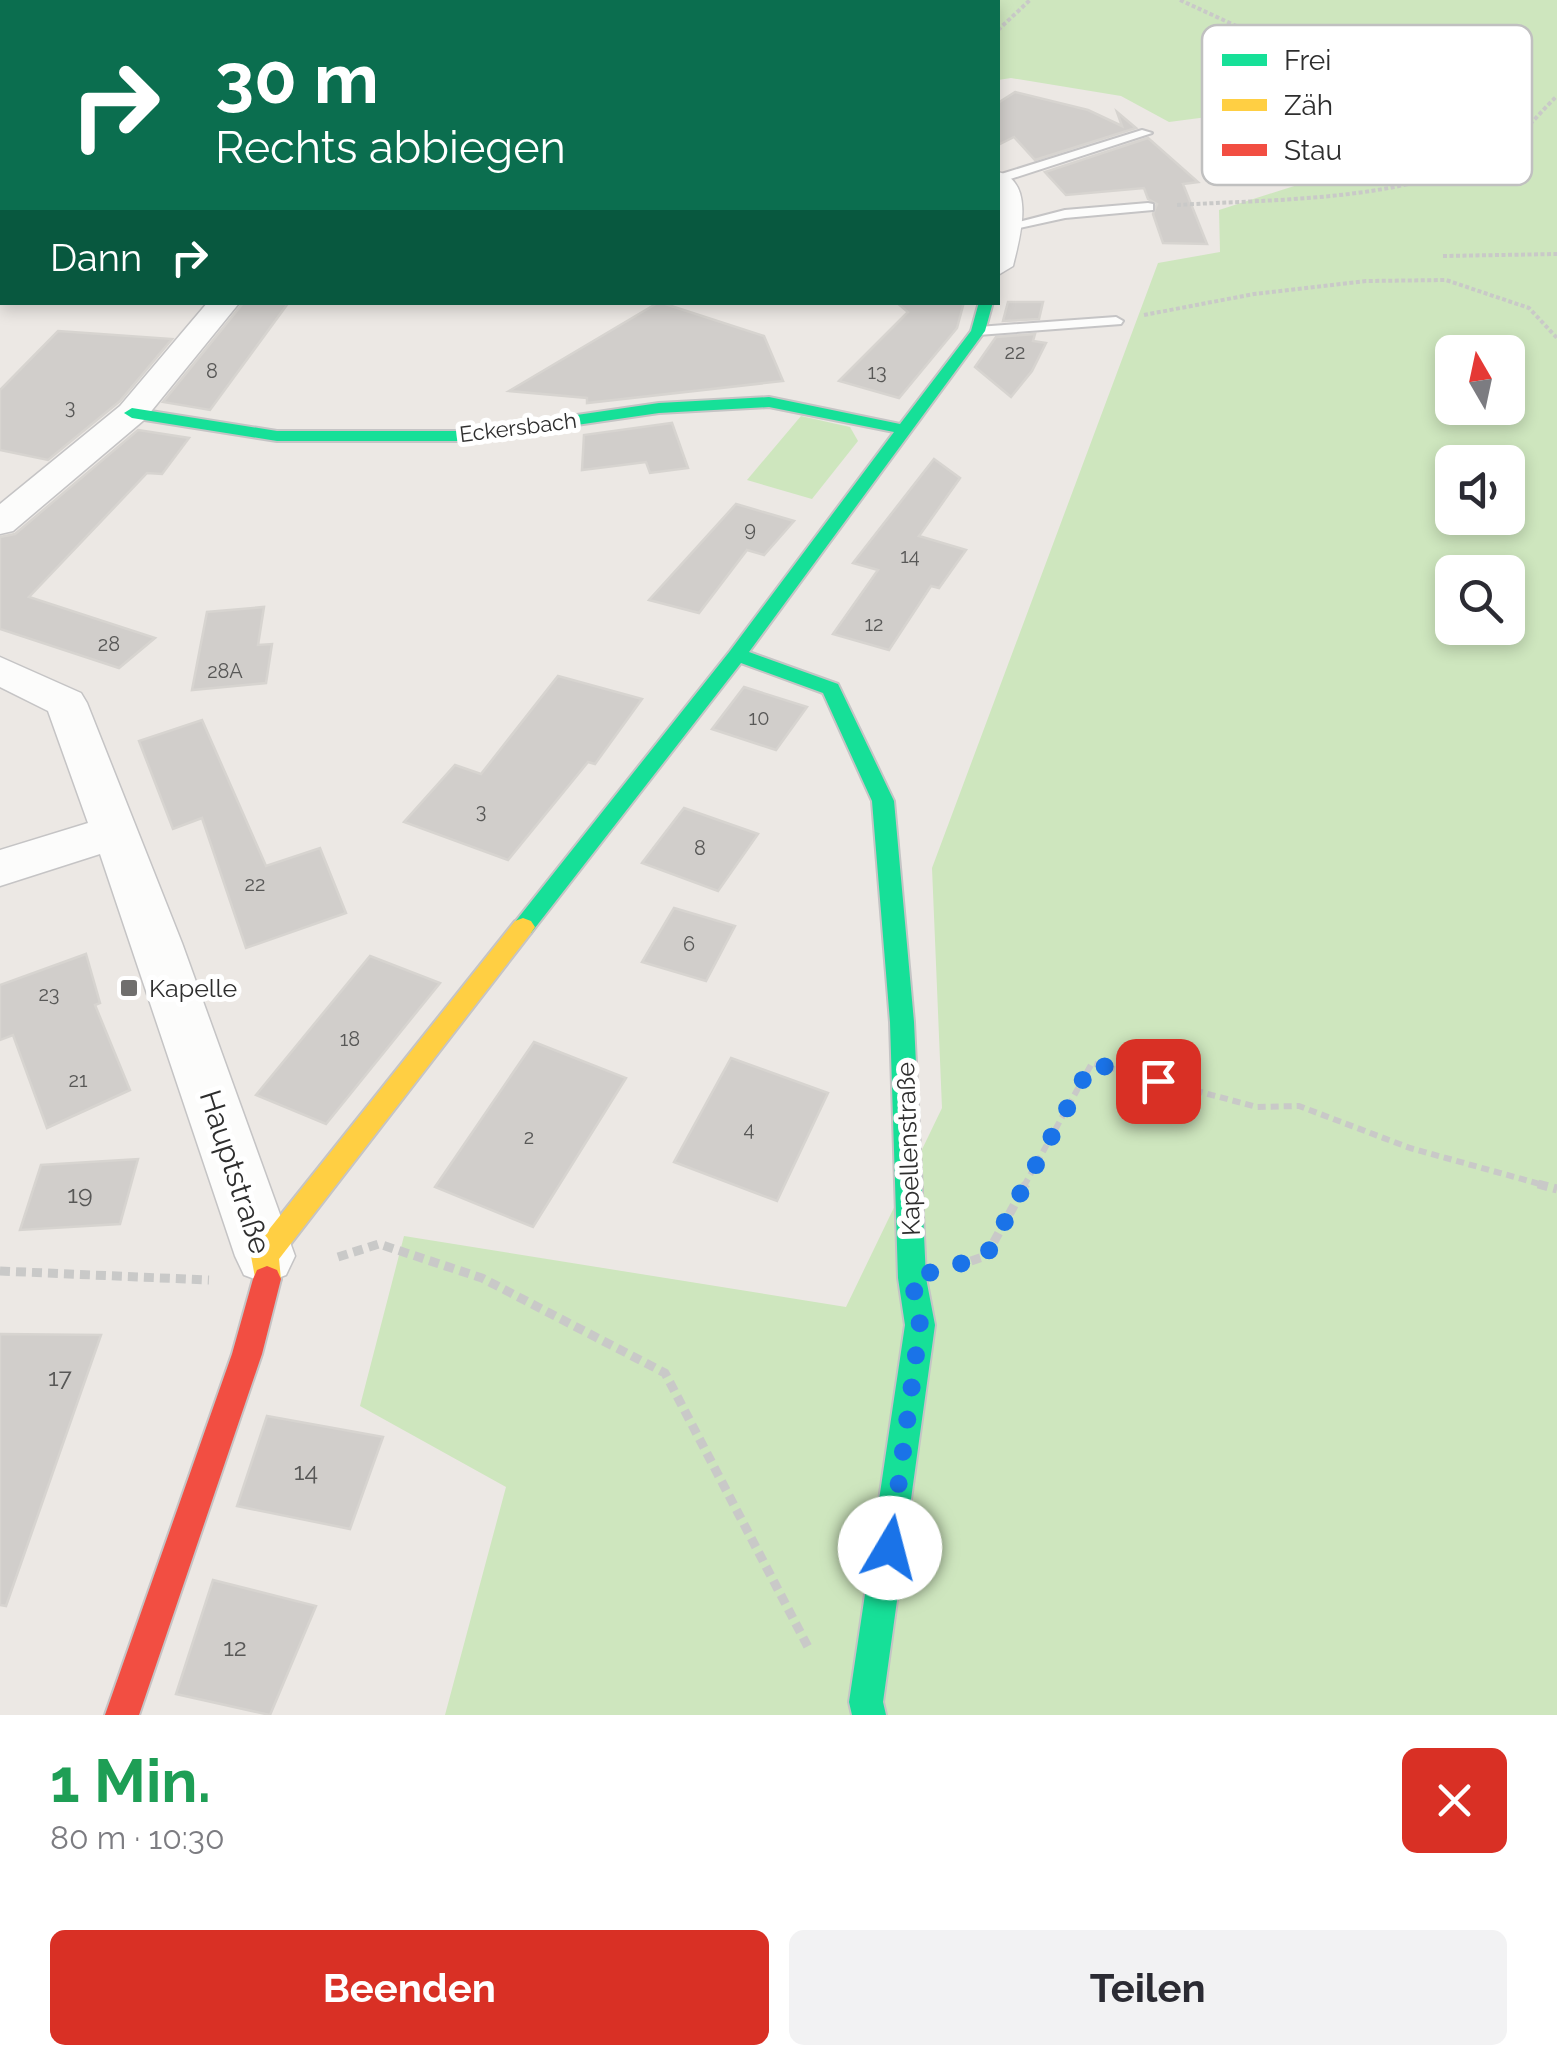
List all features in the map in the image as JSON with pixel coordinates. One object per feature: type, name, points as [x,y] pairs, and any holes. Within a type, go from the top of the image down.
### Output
[{"type":"street","points":[[1000,185],[1010,212],[1000,259]]},
{"type":"street","points":[[0,523],[132,412],[222,305]]},
{"type":"street","points":[[266,1268],[737,655],[901,429],[978,331],[985,305]]},
{"type":"street","name":"Eckersbach","points":[[132,412],[277,436],[467,436],[659,408],[769,402],[901,429]]},
{"type":"street","name":"Kapellenstraße","points":[[737,655],[831,689],[883,801],[902,1022],[912,1278],[920,1325],[867,1708]]},
{"type":"street","name":"Hauptstraße","points":[[0,670],[66,703],[157,944],[266,1268],[247,1354],[122,1715]]},
{"type":"street","points":[[0,868],[112,833]]},
{"type":"lane","points":[[1000,179],[1146,134]]},
{"type":"lane","points":[[1010,226],[1065,214],[1148,207]]},
{"type":"lane","points":[[978,331],[1116,321]]},
{"type":"path","points":[[1000,28],[1030,0]]},
{"type":"path","points":[[1180,0],[1234,25]]},
{"type":"path","points":[[1532,120],[1557,96]]},
{"type":"path","points":[[1148,207],[1338,193],[1379,185]]},
{"type":"path","points":[[1443,256],[1557,254]]},
{"type":"path","points":[[1116,321],[1254,294],[1366,281],[1446,280],[1529,308],[1557,338]]},
{"type":"path","points":[[912,1278],[986,1256],[1092,1063],[1256,1107],[1299,1106],[1410,1148],[1557,1189]]},
{"type":"path","points":[[266,1268],[378,1244],[482,1278],[665,1374],[818,1666],[867,1708]]},
{"type":"path","points":[[0,1271],[198,1281]]},
{"type":"green space","points":[[1000,0],[1557,0],[1557,1715],[445,1715],[506,1487],[360,1406],[404,1236],[846,1307],[942,1108],[932,868],[1158,263],[1220,252],[1219,210],[1297,185],[1532,185],[1532,25],[1202,25],[1202,118],[1169,122],[1121,96],[1011,78],[1000,80]]},
{"type":"green space","points":[[801,416],[850,427],[858,441],[812,499],[747,480]]},
{"type":"building","points":[[1015,92],[1088,110],[1122,126],[1117,112],[1136,128],[1035,160],[1014,137],[1000,144],[1000,102]]},
{"type":"building","points":[[1148,138],[1198,182],[1183,184],[1207,244],[1163,243],[1153,214],[1157,204],[1148,199],[1144,188],[1066,195],[1045,172]]},
{"type":"building","points":[[1008,302],[1043,302],[1039,319],[1003,321]]},
{"type":"building","points":[[242,305],[287,305],[210,410],[163,402]]},
{"type":"building","points":[[654,305],[668,305],[764,336],[783,381],[587,403],[587,398],[509,391]]},
{"type":"building","points":[[900,305],[963,305],[957,328],[899,398],[839,381],[908,312]]},
{"type":"building","points":[[58,331],[172,339],[120,401],[48,460],[0,450],[0,390]]},
{"type":"building","points":[[1035,334],[1033,341],[1046,343],[1032,371],[1011,397],[975,367],[996,337]]},
{"type":"building","points":[[672,423],[688,468],[650,473],[646,462],[582,470],[584,435]]},
{"type":"building","points":[[138,430],[189,438],[162,474],[147,473],[29,597],[155,638],[119,668],[0,629],[0,537],[15,534]]},
{"type":"building","points":[[934,459],[960,478],[919,536],[966,550],[939,588],[931,586],[889,650],[833,634],[878,570],[853,563]]},
{"type":"building","points":[[736,504],[794,521],[764,555],[747,550],[699,613],[649,600]]},
{"type":"building","points":[[264,607],[258,645],[272,644],[266,683],[192,690],[207,612]]},
{"type":"building","points":[[558,676],[642,699],[595,764],[588,762],[508,860],[404,822],[455,765],[481,774]]},
{"type":"building","points":[[744,687],[807,707],[776,750],[712,729]]},
{"type":"building","points":[[202,720],[266,866],[320,848],[346,913],[246,948],[202,818],[173,829],[139,741]]},
{"type":"building","points":[[684,808],[758,834],[718,891],[642,863]]},
{"type":"building","points":[[674,908],[735,926],[706,981],[642,962]]},
{"type":"building","points":[[86,954],[100,1003],[95,1005],[130,1090],[47,1128],[13,1035],[0,1040],[0,985]]},
{"type":"building","points":[[370,956],[440,983],[326,1124],[256,1095]]},
{"type":"building","points":[[534,1042],[626,1078],[533,1227],[435,1187]]},
{"type":"building","points":[[731,1058],[828,1093],[777,1201],[674,1162]]},
{"type":"building","points":[[138,1159],[120,1224],[20,1230],[41,1165]]},
{"type":"building","points":[[0,1334],[101,1335],[6,1606],[0,1605]]},
{"type":"building","points":[[267,1416],[383,1437],[350,1529],[237,1506]]},
{"type":"building","points":[[213,1580],[316,1606],[270,1715],[176,1694]]},
{"type":"traffic: fast","points":[[523,927],[737,655],[978,331],[985,305]]},
{"type":"traffic: fast","points":[[132,413],[277,436],[467,436],[659,408],[769,402],[901,429]]},
{"type":"traffic: fast","points":[[737,655],[831,689],[883,801],[902,1022],[912,1278],[920,1325],[866,1702],[869,1715]]},
{"type":"traffic: slow","points":[[267,1279],[265,1256],[523,927]]},
{"type":"traffic: jam","points":[[122,1715],[247,1354],[267,1279]]},
{"type":"place","name":"Kapelle","points":[[129,988]]},
{"type":"route","points":[[890,1548],[920,1325],[912,1278],[986,1256],[1092,1063],[1158,1081]]}]
